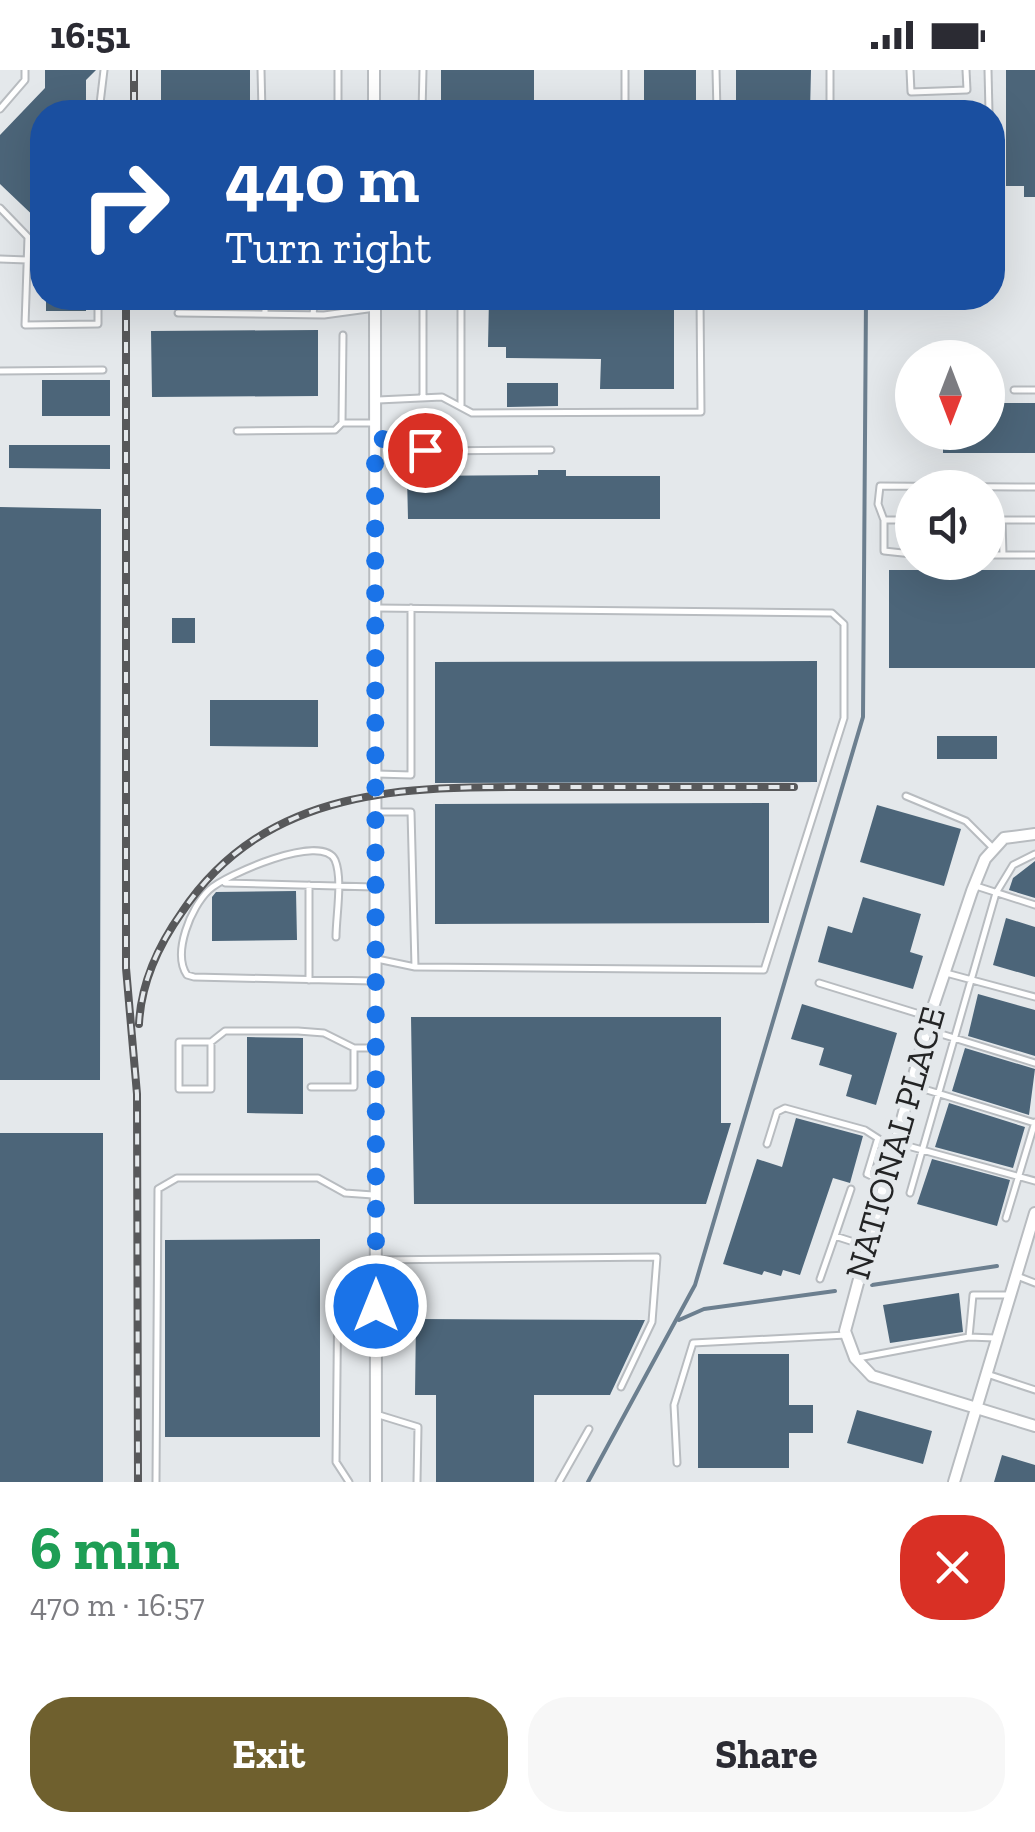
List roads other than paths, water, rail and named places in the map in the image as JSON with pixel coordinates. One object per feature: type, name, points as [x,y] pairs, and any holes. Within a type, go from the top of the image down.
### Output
[{"type":"street","points":[[374,70],[374,100]]},
{"type":"street","points":[[375,310],[376,1482]]},
{"type":"street","points":[[994,849],[1004,838],[1035,834]]},
{"type":"street","name":"NATIONAL PLACE","points":[[846,1336],[847,1312],[929,1016],[974,885],[994,849]]},
{"type":"street","points":[[954,1482],[1035,1214]]},
{"type":"street","points":[[846,1336],[855,1358],[872,1376],[1035,1426]]},
{"type":"lane","points":[[0,109],[25,80],[25,70]]},
{"type":"lane","points":[[100,100],[104,70]]},
{"type":"lane","points":[[261,70],[262,100]]},
{"type":"lane","points":[[338,70],[338,100]]},
{"type":"lane","points":[[422,100],[423,70]]},
{"type":"lane","points":[[626,70],[626,100]]},
{"type":"lane","points":[[716,70],[717,100]]},
{"type":"lane","points":[[830,70],[830,100]]},
{"type":"lane","points":[[910,70],[911,92],[966,90],[966,70]]},
{"type":"lane","points":[[988,70],[989,100]]},
{"type":"lane","points":[[0,208],[28,237],[25,325],[98,324],[98,310]]},
{"type":"lane","points":[[0,218],[10,218]]},
{"type":"lane","points":[[0,258],[27,260]]},
{"type":"lane","points":[[265,310],[265,314]]},
{"type":"lane","points":[[313,314],[314,310]]},
{"type":"lane","points":[[178,313],[313,314],[336,310]]},
{"type":"lane","points":[[423,310],[423,398]]},
{"type":"lane","points":[[460,310],[461,407]]},
{"type":"lane","points":[[375,400],[442,397],[472,414],[702,412],[700,310]]},
{"type":"lane","points":[[342,336],[342,423]]},
{"type":"lane","points":[[0,371],[103,370]]},
{"type":"lane","points":[[1014,390],[1035,390]]},
{"type":"lane","points":[[237,431],[335,430],[342,423],[375,422]]},
{"type":"lane","points":[[375,439],[410,439],[429,451],[551,450]]},
{"type":"lane","points":[[895,553],[884,552],[884,520],[878,504],[880,486],[1035,487]]},
{"type":"lane","points":[[884,520],[895,520]]},
{"type":"lane","points":[[1005,520],[1035,520]]},
{"type":"lane","points":[[1005,555],[1035,555]]},
{"type":"lane","points":[[376,608],[832,613],[844,624],[844,718],[764,970],[415,967],[377,959]]},
{"type":"lane","points":[[377,774],[410,774],[411,608]]},
{"type":"lane","points":[[906,796],[966,820],[994,849]]},
{"type":"lane","points":[[377,812],[410,812],[415,967]]},
{"type":"lane","points":[[336,937],[335,861],[327,851],[312,848],[288,853],[209,890],[184,933],[180,960],[186,974],[376,981]]},
{"type":"lane","points":[[910,1193],[996,893],[1014,865],[1035,854]]},
{"type":"lane","points":[[223,883],[377,886]]},
{"type":"lane","points":[[309,885],[309,980]]},
{"type":"lane","points":[[974,885],[1035,905]]},
{"type":"lane","points":[[944,973],[1035,997]]},
{"type":"lane","points":[[818,983],[929,1016]]},
{"type":"lane","points":[[926,1030],[1035,1063]]},
{"type":"lane","points":[[210,1042],[211,1089],[180,1089],[179,1042],[210,1042],[225,1031],[324,1033],[354,1048],[376,1048]]},
{"type":"lane","points":[[311,1087],[354,1087],[354,1048]]},
{"type":"lane","points":[[910,1084],[1035,1123],[1006,1218]]},
{"type":"lane","points":[[767,1144],[777,1112],[786,1108],[865,1130],[877,1140],[894,1145],[1035,1181]]},
{"type":"lane","points":[[877,1140],[867,1174],[884,1182]]},
{"type":"lane","points":[[156,1482],[158,1188],[177,1178],[318,1178],[344,1193],[376,1195]]},
{"type":"lane","points":[[820,1279],[851,1190]]},
{"type":"lane","points":[[835,1236],[866,1246]]},
{"type":"lane","points":[[348,1482],[336,1462],[338,1282],[352,1273],[376,1265],[657,1256],[652,1322],[621,1387]]},
{"type":"lane","points":[[1016,1276],[1035,1283]]},
{"type":"lane","points":[[969,1337],[973,1295],[1011,1295]]},
{"type":"lane","points":[[677,1463],[674,1405],[693,1342],[846,1336]]},
{"type":"lane","points":[[855,1358],[969,1337],[998,1338]]},
{"type":"lane","points":[[986,1374],[1035,1390]]},
{"type":"lane","points":[[376,1414],[418,1427],[417,1482]]},
{"type":"lane","points":[[559,1482],[590,1429]]},
{"type":"waterway","points":[[588,1482],[695,1285],[863,717],[866,310]]},
{"type":"waterway","points":[[872,1285],[997,1266]]},
{"type":"waterway","points":[[679,1320],[704,1309],[835,1291]]},
{"type":"railway","points":[[134,70],[134,100]]},
{"type":"railway","points":[[126,310],[126,968],[137,1094],[138,1482]]},
{"type":"railway","points":[[139,1024],[152,965],[182,912],[219,868],[260,836],[306,814],[354,799],[459,788],[794,787]]}]
